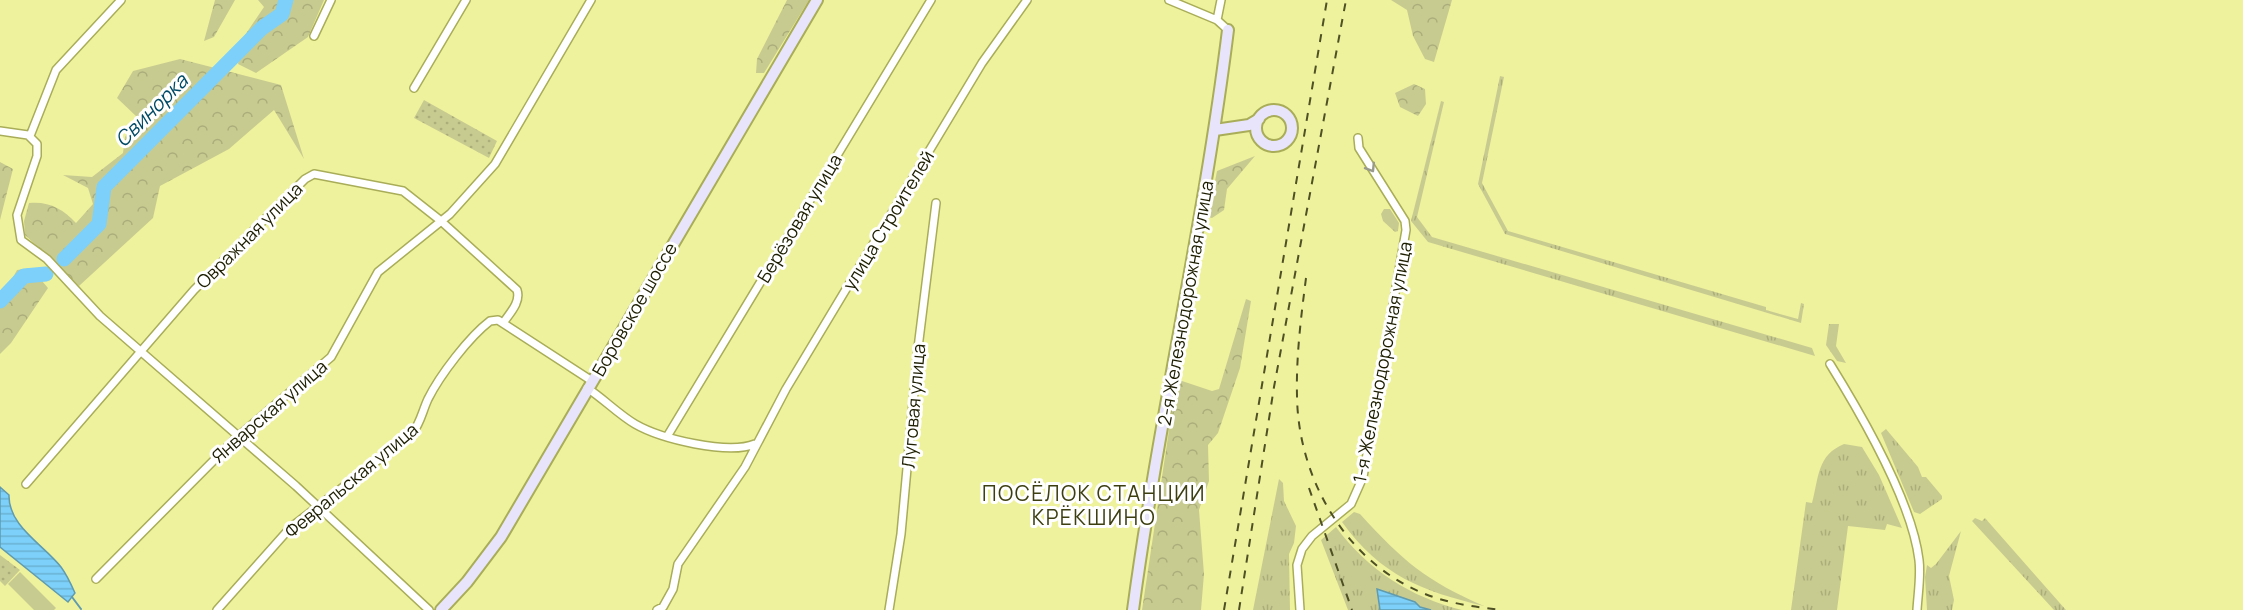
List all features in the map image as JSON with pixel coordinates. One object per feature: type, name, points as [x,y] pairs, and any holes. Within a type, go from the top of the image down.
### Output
[{"type":"main road","name":"Боровское шоссе","points":[[441,610],[467,582],[501,537],[817,0]]},
{"type":"main road","name":"2-я Железнодорожная улица","points":[[1133,610],[1169,380],[1215,130],[1228,30]]},
{"type":"main road","points":[[1215,130],[1255,124]]},
{"type":"street","points":[[30,136],[56,70],[121,0]]},
{"type":"street","points":[[314,36],[331,0]]},
{"type":"street","points":[[414,88],[466,0]]},
{"type":"street","name":"Январская улица","points":[[96,579],[238,436],[326,362],[334,352],[378,272],[450,214],[499,158],[591,0]]},
{"type":"street","name":"Берёзовая улица","points":[[668,435],[931,0]]},
{"type":"street","name":"улица Строителей","points":[[657,610],[663,607],[673,589],[678,564],[745,467],[755,444],[982,63],[1027,0]]},
{"type":"street","name":"2-я Железнодорожная улица","points":[[1169,0],[1217,20],[1228,30]]},
{"type":"street","points":[[1217,20],[1221,0]]},
{"type":"street","points":[[0,131],[30,136],[37,144],[37,156],[19,206],[17,224],[21,240],[47,259],[94,311],[238,436],[429,610]]},
{"type":"street","name":"1-я Железнодорожная улица","points":[[1300,610],[1297,565],[1302,549],[1312,536],[1351,504],[1363,477],[1407,230],[1405,221],[1363,156],[1358,138]]},
{"type":"street","name":"Овражная улица","points":[[26,484],[233,249],[309,176],[322,175],[397,188],[441,221],[517,290],[519,296],[516,303],[501,322]]},
{"type":"street","name":"Луговая улица","points":[[890,610],[901,534],[918,348],[936,203]]},
{"type":"street","points":[[501,322],[589,385],[637,425],[668,435],[730,449],[755,444]]},
{"type":"street","name":"Февральская улица","points":[[217,610],[290,528],[318,508],[336,490],[412,434],[422,420],[427,400],[462,351],[487,323],[501,322]]},
{"type":"street","points":[[1830,364],[1881,457],[1903,506],[1917,547],[1920,572],[1917,610]]},
{"type":"green space","points":[[215,0],[235,0],[214,37],[204,41]]},
{"type":"green space","points":[[258,0],[324,0],[308,37],[256,73],[238,64],[243,38],[264,7]]},
{"type":"green space","points":[[787,0],[809,0],[764,73],[756,73],[757,59]]},
{"type":"green space","points":[[1391,0],[1452,0],[1434,62],[1425,59],[1413,36],[1407,10]]},
{"type":"green space","points":[[180,59],[281,85],[304,159],[274,110],[229,149],[160,186],[153,218],[79,286],[25,235],[24,221],[29,203],[43,203],[55,207],[76,223],[93,204],[88,188],[63,175],[92,177],[123,153],[125,137],[137,117],[117,98],[133,71]]},
{"type":"green space","points":[[1500,76],[1504,77],[1482,183],[1508,231],[1766,307],[1766,310],[1798,319],[1801,303],[1804,304],[1801,323],[1505,234],[1478,184]]},
{"type":"green space","points":[[1414,84],[1425,89],[1426,104],[1418,116],[1400,107],[1395,93]]},
{"type":"green space","points":[[424,100],[497,141],[489,158],[414,118]]},
{"type":"green space","points":[[1441,101],[1444,102],[1417,217],[1432,237],[1812,348],[1815,356],[1428,242],[1411,221]]},
{"type":"green space","points":[[1255,156],[1227,189],[1224,210],[1212,218],[1208,217],[1217,171]]},
{"type":"green space","points":[[0,162],[13,169],[0,220]]},
{"type":"green space","points":[[1384,209],[1390,209],[1399,223],[1398,231],[1395,232],[1383,221],[1381,214]]},
{"type":"green space","points":[[31,268],[48,288],[11,343],[0,354],[0,301],[17,270]]},
{"type":"green space","points":[[1246,299],[1251,301],[1240,368],[1218,433],[1208,445],[1209,481],[1199,510],[1204,574],[1201,610],[1142,610],[1175,390],[1179,380],[1212,391],[1219,389]]},
{"type":"green space","points":[[1829,324],[1839,324],[1836,346],[1846,363],[1837,361],[1826,345]]},
{"type":"green space","points":[[1886,429],[1918,467],[1922,477],[1926,477],[1942,496],[1942,499],[1920,514],[1914,512],[1881,433]]},
{"type":"green space","points":[[1844,444],[1862,447],[1879,475],[1902,528],[1887,524],[1885,530],[1848,526],[1837,610],[1791,610],[1806,502],[1812,503],[1820,468],[1824,461],[1829,454]]},
{"type":"green space","points":[[1279,479],[1283,483],[1284,501],[1296,526],[1294,543],[1289,554],[1290,610],[1253,610]]},
{"type":"green space","points":[[1354,512],[1360,514],[1416,568],[1446,587],[1484,606],[1422,587],[1388,568],[1372,556],[1342,522]]},
{"type":"green space","points":[[1975,518],[1982,521],[1985,518],[2066,610],[2054,610],[1972,521]]},
{"type":"green space","points":[[1336,527],[1362,556],[1392,580],[1425,598],[1462,610],[1348,610],[1321,540]]},
{"type":"green space","points":[[1961,531],[1949,576],[1954,600],[1952,610],[1927,610],[1925,577],[1927,565],[1931,568],[1936,564]]},
{"type":"green space","points":[[0,555],[20,570],[5,586],[0,581]]},
{"type":"green space","points":[[20,572],[56,608],[54,610],[34,610],[8,584]]},
{"type":"water","points":[[0,487],[9,495],[10,506],[21,526],[65,573],[75,593],[68,602],[0,547]]},
{"type":"water","points":[[1377,589],[1415,602],[1420,607],[1431,610],[1380,610]]},
{"type":"waterway","name":"Свинорка","points":[[64,259],[99,224],[104,187],[262,28],[282,14],[286,0]]},
{"type":"waterway","name":"Свинорка","points":[[0,301],[24,276],[46,274]]},
{"type":"waterway","points":[[72,597],[81,609]]},
{"type":"railway","points":[[1224,610],[1327,0]]},
{"type":"railway","points":[[1239,610],[1274,387],[1346,0]]},
{"type":"railway","points":[[1306,278],[1297,367],[1299,426],[1316,485],[1330,512],[1347,536],[1368,558],[1392,576],[1418,591],[1438,599],[1502,610]]},
{"type":"railway","points":[[1309,488],[1352,610]]},
{"type":"district","name":"ПОСЁЛОК СТАНЦИИ КРЁКШИНО","points":[[1094,505]]}]
